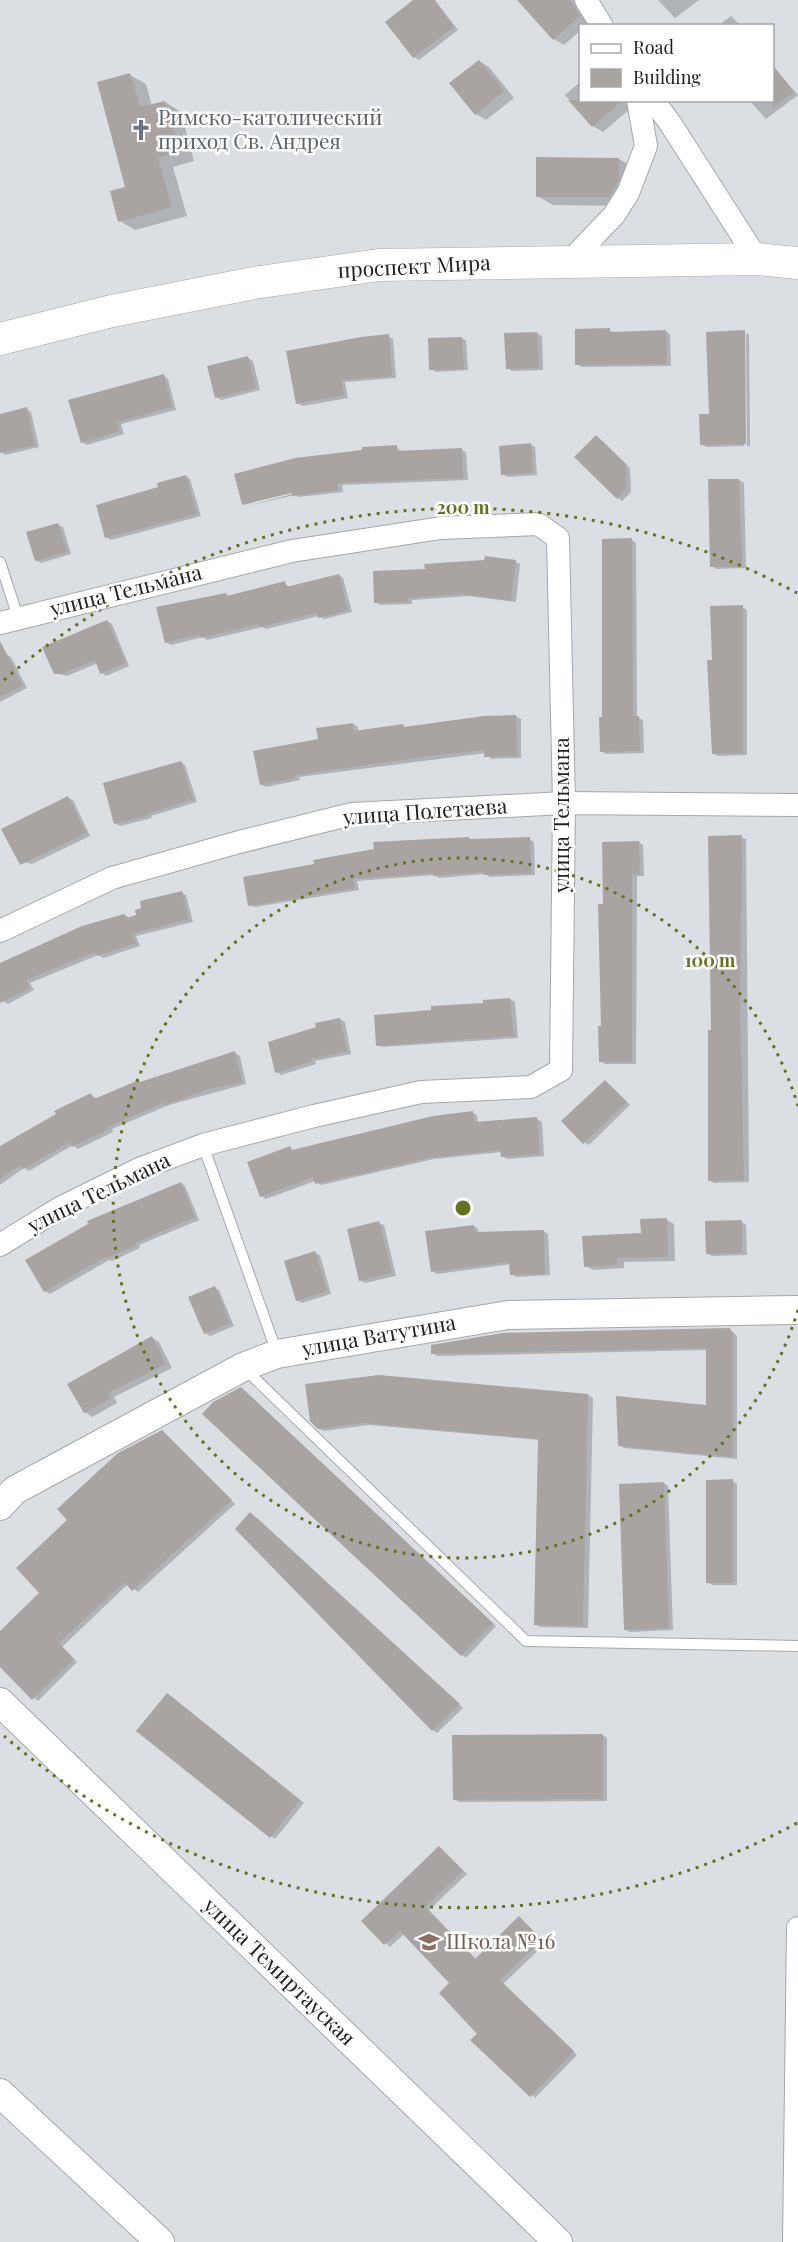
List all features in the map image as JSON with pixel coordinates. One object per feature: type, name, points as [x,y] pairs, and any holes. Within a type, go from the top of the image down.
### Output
[{"type":"main road","name":"проспект Мира","points":[[0,339],[112,311],[243,285],[379,264],[757,259],[798,263]]},
{"type":"street","points":[[586,0],[601,24]]},
{"type":"street","points":[[571,260],[614,215],[628,193],[646,146],[638,102]]},
{"type":"street","points":[[654,102],[757,259]]},
{"type":"street","name":"улица Тельмана","points":[[0,1245],[60,1208],[140,1168],[203,1145],[314,1116],[421,1092],[531,1087],[561,1070],[564,803],[558,538],[538,524],[441,528],[292,551],[9,620]]},
{"type":"street","name":"улица Полетаева","points":[[0,931],[112,878],[239,842],[352,814],[564,803],[798,805]]},
{"type":"street","name":"улица Ватутина","points":[[5,1491],[243,1367],[278,1354],[508,1315],[798,1310]]},
{"type":"street","name":"улица Темиртауская","points":[[0,1702],[558,2242]]},
{"type":"street","points":[[794,2242],[798,1928]]},
{"type":"street","points":[[0,2093],[160,2242]]},
{"type":"lane","points":[[0,562],[9,620]]},
{"type":"lane","points":[[203,1145],[278,1354]]},
{"type":"lane","points":[[243,1367],[526,1641],[798,1646]]},
{"type":"building","points":[[413,0],[434,0],[454,27],[413,58],[385,22]]},
{"type":"building","points":[[517,0],[570,0],[580,16],[553,40]]},
{"type":"building","points":[[479,60],[504,91],[475,115],[449,83]]},
{"type":"building","points":[[774,67],[794,92],[772,108],[772,102],[774,102]]},
{"type":"building","name":"Римско-католический приход Св. Андрея","points":[[130,73],[140,107],[165,101],[179,152],[158,158],[172,207],[118,222],[110,191],[125,187],[97,82]]},
{"type":"building","points":[[568,100],[621,102],[592,127]]},
{"type":"building","points":[[536,157],[619,158],[619,179],[609,197],[536,197]]},
{"type":"building","points":[[610,328],[610,332],[666,330],[667,364],[575,365],[575,329]]},
{"type":"building","points":[[745,330],[746,444],[700,445],[699,414],[709,414],[706,332]]},
{"type":"building","points":[[537,332],[539,368],[506,369],[504,333]]},
{"type":"building","points":[[389,334],[392,376],[341,380],[344,395],[296,404],[286,351]]},
{"type":"building","points":[[462,337],[464,369],[429,370],[428,338]]},
{"type":"building","points":[[248,356],[256,388],[215,398],[207,366]]},
{"type":"building","points":[[164,374],[172,407],[117,422],[120,431],[81,443],[68,400]]},
{"type":"building","points":[[27,407],[35,445],[0,453],[0,414]]},
{"type":"building","points":[[596,435],[626,464],[626,489],[617,499],[574,457]]},
{"type":"building","points":[[531,443],[533,473],[501,475],[499,446]]},
{"type":"building","points":[[397,445],[397,451],[462,448],[463,478],[337,483],[338,490],[292,496],[292,493],[242,505],[234,474],[295,458],[362,450],[362,447]]},
{"type":"building","points":[[186,475],[197,514],[105,538],[96,505],[158,487],[157,483]]},
{"type":"building","points":[[708,479],[739,479],[742,567],[710,567]]},
{"type":"building","points":[[58,523],[67,552],[35,561],[26,532]]},
{"type":"building","points":[[632,538],[633,716],[639,716],[640,751],[600,752],[602,539]]},
{"type":"building","points":[[485,556],[516,560],[511,600],[462,594],[408,598],[408,602],[374,603],[373,571],[425,569],[424,564],[484,560]]},
{"type":"building","points":[[339,574],[348,610],[318,618],[317,613],[260,627],[259,624],[201,638],[200,634],[165,643],[156,607],[226,593],[227,596],[285,581],[286,587]]},
{"type":"building","points":[[743,605],[743,753],[712,754],[707,660],[712,660],[710,606]]},
{"type":"building","points":[[107,620],[126,663],[100,674],[95,660],[61,674],[54,674],[42,647]]},
{"type":"building","points":[[0,641],[23,686],[0,697]]},
{"type":"building","points":[[516,715],[517,756],[484,757],[484,750],[295,775],[296,778],[260,785],[253,751],[318,739],[316,728],[353,723],[354,731],[484,716]]},
{"type":"building","points":[[181,761],[193,799],[147,814],[148,816],[114,824],[103,783]]},
{"type":"building","points":[[68,796],[86,833],[20,865],[1,829]]},
{"type":"building","points":[[742,835],[740,1006],[744,1180],[708,1181],[708,1030],[711,1030],[708,836]]},
{"type":"building","points":[[469,837],[470,839],[530,837],[531,873],[484,875],[484,872],[433,876],[433,873],[353,879],[355,888],[248,906],[243,877],[314,864],[313,860],[374,849],[373,842]]},
{"type":"building","points":[[639,841],[640,874],[632,874],[632,1062],[599,1062],[598,1026],[601,1026],[598,904],[603,904],[602,842]]},
{"type":"building","points":[[182,891],[189,919],[132,934],[136,943],[97,956],[95,952],[26,980],[30,988],[0,1003],[0,963],[82,926],[124,914],[127,918],[136,915],[135,910],[141,908],[140,901]]},
{"type":"building","points":[[510,998],[514,1036],[376,1046],[374,1015],[431,1010],[431,1006],[483,1003],[483,1000]]},
{"type":"building","points":[[340,1018],[347,1051],[311,1059],[312,1061],[275,1073],[268,1042],[316,1027],[315,1023]]},
{"type":"building","points":[[235,1051],[242,1082],[206,1090],[165,1105],[165,1102],[108,1127],[109,1129],[72,1147],[70,1142],[23,1169],[20,1165],[0,1179],[0,1146],[56,1114],[54,1111],[91,1093],[94,1099],[139,1080],[140,1082]]},
{"type":"building","points":[[605,1080],[627,1102],[583,1144],[561,1121]]},
{"type":"building","points":[[473,1111],[474,1122],[537,1117],[540,1154],[501,1157],[500,1150],[429,1158],[315,1184],[313,1177],[260,1197],[247,1162],[290,1146],[292,1150],[433,1116]]},
{"type":"building","points":[[181,1182],[195,1217],[135,1243],[136,1245],[106,1259],[105,1257],[44,1292],[25,1260],[88,1224],[87,1221]]},
{"type":"building","points":[[667,1218],[668,1257],[617,1258],[617,1265],[584,1267],[582,1236],[641,1233],[640,1219]]},
{"type":"building","points":[[742,1220],[742,1253],[706,1254],[705,1221]]},
{"type":"building","points":[[379,1221],[392,1273],[359,1281],[347,1229]]},
{"type":"building","points":[[474,1225],[475,1232],[544,1230],[545,1274],[510,1275],[509,1262],[431,1272],[425,1231]]},
{"type":"building","points":[[315,1251],[327,1291],[296,1301],[284,1261]]},
{"type":"building","points":[[215,1286],[230,1323],[204,1334],[188,1297]]},
{"type":"building","points":[[730,1328],[730,1332],[733,1332],[733,1457],[618,1446],[616,1396],[706,1405],[706,1348],[431,1354],[431,1345],[502,1333]]},
{"type":"building","points":[[152,1336],[166,1364],[108,1393],[111,1398],[84,1413],[67,1384]]},
{"type":"building","points":[[379,1375],[588,1394],[583,1626],[534,1625],[538,1439],[363,1423],[318,1429],[310,1421],[305,1384]]},
{"type":"building","points":[[241,1387],[493,1623],[461,1656],[202,1414],[213,1402]]},
{"type":"building","points":[[162,1430],[232,1500],[132,1591],[124,1582],[59,1643],[74,1659],[32,1700],[0,1667],[0,1631],[39,1593],[16,1568],[67,1520],[57,1509],[118,1453]]},
{"type":"building","points":[[733,1479],[733,1583],[706,1583],[706,1480]]},
{"type":"building","points":[[664,1482],[669,1628],[624,1630],[619,1484]]},
{"type":"building","points":[[250,1512],[460,1704],[432,1731],[235,1529]]},
{"type":"building","points":[[167,1693],[300,1800],[270,1838],[136,1731]]},
{"type":"building","points":[[603,1734],[603,1799],[453,1800],[452,1735]]},
{"type":"building","points":[[439,1846],[463,1871],[425,1907],[475,1959],[519,1916],[542,1940],[500,1980],[574,2051],[530,2097],[470,2040],[477,2034],[439,1993],[449,1983],[400,1931],[384,1945],[361,1921]]},
{"type":"place","name":"Римско-католический приход Св. Андрея","points":[[141,130]]},
{"type":"place","name":"Школа №16","points":[[429,1942]]}]
